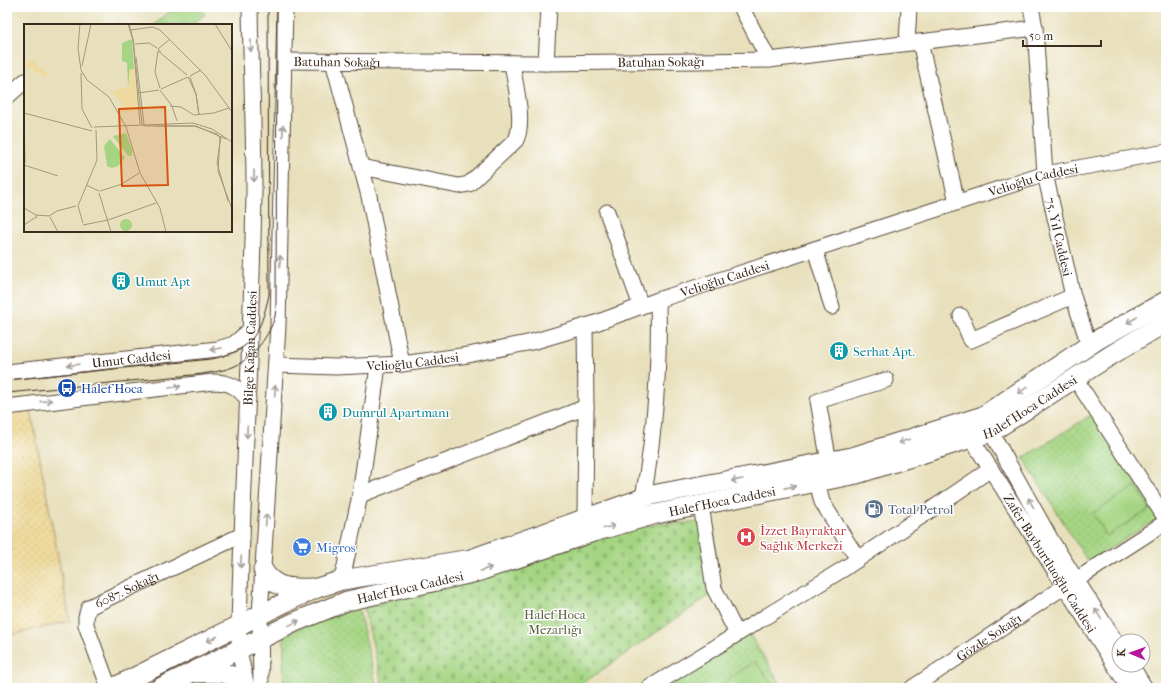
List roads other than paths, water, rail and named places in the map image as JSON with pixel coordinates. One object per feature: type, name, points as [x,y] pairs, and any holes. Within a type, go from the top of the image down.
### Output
[{"type":"main road","name":"Halef Hoca Caddesi","points":[[113,688],[317,588],[342,580],[471,559],[642,498],[852,457],[983,416],[1089,345],[1166,301]]},
{"type":"main road","name":"Halef Hoca Caddesi","points":[[160,688],[259,641],[295,622],[347,601],[477,572],[593,532],[656,514],[857,474],[991,432],[1166,322]]},
{"type":"main road","points":[[263,570],[267,578],[284,587],[317,588]]},
{"type":"main road","points":[[191,673],[211,672],[229,674],[241,682],[244,688]]},
{"type":"street","name":"Bilge Kağan Caddesi","points":[[247,688],[239,650],[239,625],[248,400],[254,190],[250,7]]},
{"type":"street","name":"Bilge Kağan Caddesi","points":[[261,688],[259,641],[260,615],[277,366],[285,61],[285,7]]},
{"type":"street","points":[[546,63],[549,7]]},
{"type":"street","points":[[741,7],[769,60]]},
{"type":"street","points":[[909,7],[913,42],[957,202]]},
{"type":"street","name":"75. Yıl Caddesi","points":[[1031,7],[1035,28],[1045,174],[1073,296],[1089,345]]},
{"type":"street","name":"Batuhan Sokağı","points":[[285,61],[546,63],[769,60],[1035,28]]},
{"type":"street","points":[[333,61],[369,196],[402,364]]},
{"type":"street","points":[[361,167],[459,186],[469,184],[516,140],[518,135],[520,124],[512,63]]},
{"type":"street","points":[[7,97],[24,82]]},
{"type":"street","name":"Velioğlu Caddesi","points":[[277,366],[378,366],[402,364],[501,349],[584,326],[658,300],[1045,174],[1166,152]]},
{"type":"street","points":[[607,212],[641,306]]},
{"type":"street","points":[[815,249],[832,307]]},
{"type":"street","points":[[961,316],[971,340],[1073,296]]},
{"type":"street","points":[[642,498],[649,463],[657,392],[658,300]]},
{"type":"street","points":[[584,326],[586,406],[585,518]]},
{"type":"street","name":"Umut Caddesi","points":[[7,372],[218,349],[234,344],[249,331]]},
{"type":"street","points":[[342,580],[360,495],[378,366]]},
{"type":"street","points":[[1075,378],[1166,519]]},
{"type":"street","points":[[829,462],[818,401],[886,380]]},
{"type":"street","points":[[7,407],[213,382],[227,383],[234,386],[248,400]]},
{"type":"street","points":[[360,495],[586,406]]},
{"type":"street","name":"Zafer Bayburtluoğlu Caddesi","points":[[991,432],[1051,540],[1071,583],[1129,688]]},
{"type":"street","name":"Zafer Bayburtluoğlu Caddesi","points":[[971,438],[991,470],[1071,583],[1111,636]]},
{"type":"street","points":[[649,688],[858,559],[991,470]]},
{"type":"street","points":[[817,482],[822,502],[858,559]]},
{"type":"street","points":[[701,505],[714,588],[737,634]]},
{"type":"street","name":"Gözde Sokağı","points":[[912,688],[1166,522]]},
{"type":"street","name":"6087. Sokağı","points":[[109,688],[86,625],[86,617],[89,607],[242,535]]},
{"type":"street","points":[[1136,673],[1145,688]]},
{"type":"tram line","points":[[7,380],[211,359],[225,356],[236,351],[245,346],[252,339],[262,320],[269,295],[268,7]]},
{"type":"tram line","points":[[7,393],[202,374],[218,371],[231,368],[242,362],[254,352],[265,338],[273,323],[276,307],[277,7]]},
{"type":"place","name":"Umut Apt","points":[[121,281]]},
{"type":"place","name":"Serhat Apt.","points":[[839,351]]},
{"type":"place","name":"Halef Hoca","points":[[67,388]]},
{"type":"place","name":"Dumrul Apartmanı","points":[[328,412]]},
{"type":"place","name":"Total Petrol","points":[[874,509]]},
{"type":"place","name":"İzzet Bayraktar Sağlık Merkezi","points":[[746,537]]},
{"type":"place","name":"Migros","points":[[302,547]]},
{"type":"park label","name":"Halef Hoca Mezarlığı","points":[[555,622]]}]
